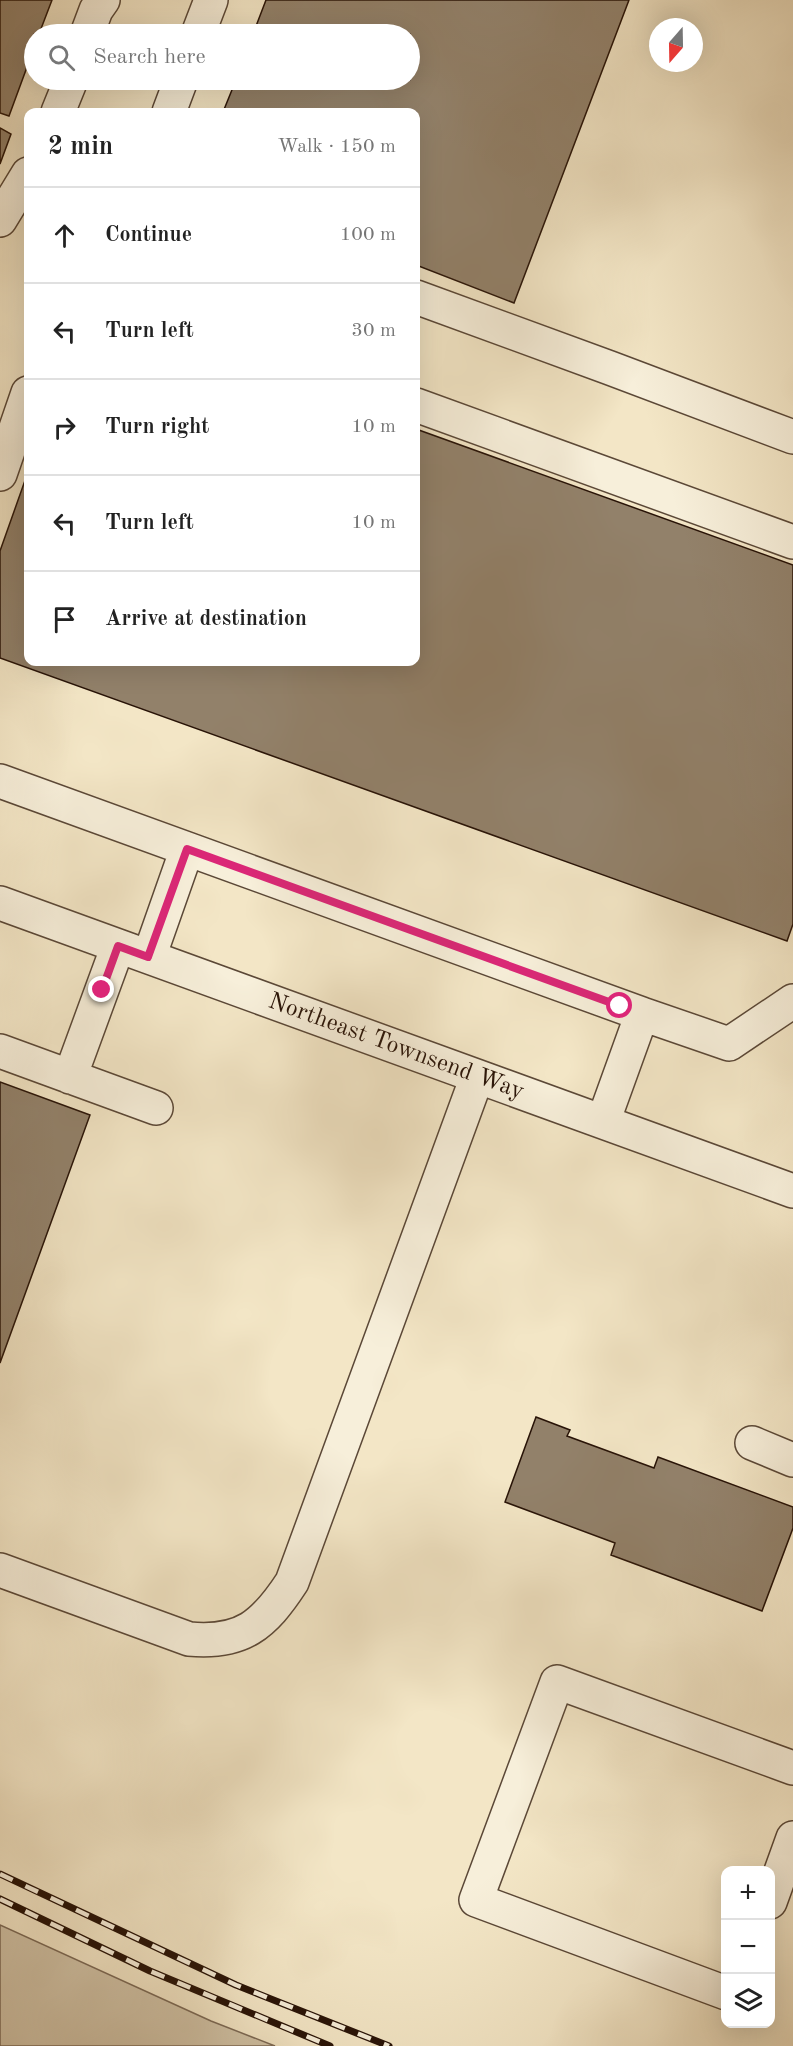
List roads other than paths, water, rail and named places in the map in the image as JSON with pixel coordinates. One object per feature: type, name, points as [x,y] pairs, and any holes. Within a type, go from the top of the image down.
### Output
[{"type":"street","points":[[91,24],[103,0]]},
{"type":"street","points":[[202,24],[211,0]]},
{"type":"street","points":[[60,108],[67,90]]},
{"type":"street","points":[[170,108],[177,90]]},
{"type":"street","points":[[0,220],[24,181]]},
{"type":"street","points":[[420,298],[793,437]]},
{"type":"street","points":[[0,474],[24,405]]},
{"type":"street","points":[[420,406],[793,542]]},
{"type":"street","points":[[0,780],[729,1044],[793,1001]]},
{"type":"street","points":[[148,957],[187,849]]},
{"type":"street","name":"Northeast Townsend Way","points":[[0,903],[793,1191]]},
{"type":"street","points":[[70,1077],[118,946]]},
{"type":"street","points":[[603,1122],[642,1014]]},
{"type":"street","points":[[0,1051],[156,1108]]},
{"type":"street","points":[[0,1570],[189,1639],[210,1641],[233,1637],[258,1624],[274,1609],[292,1582],[477,1077]]},
{"type":"street","points":[[752,1443],[793,1460]]},
{"type":"street","points":[[721,1991],[476,1900],[557,1682],[793,1768]]},
{"type":"street","points":[[775,1890],[793,1838]]},
{"type":"railway","points":[[0,1874],[236,1985],[389,2046]]},
{"type":"railway","points":[[0,1899],[150,1971],[330,2046]]}]
